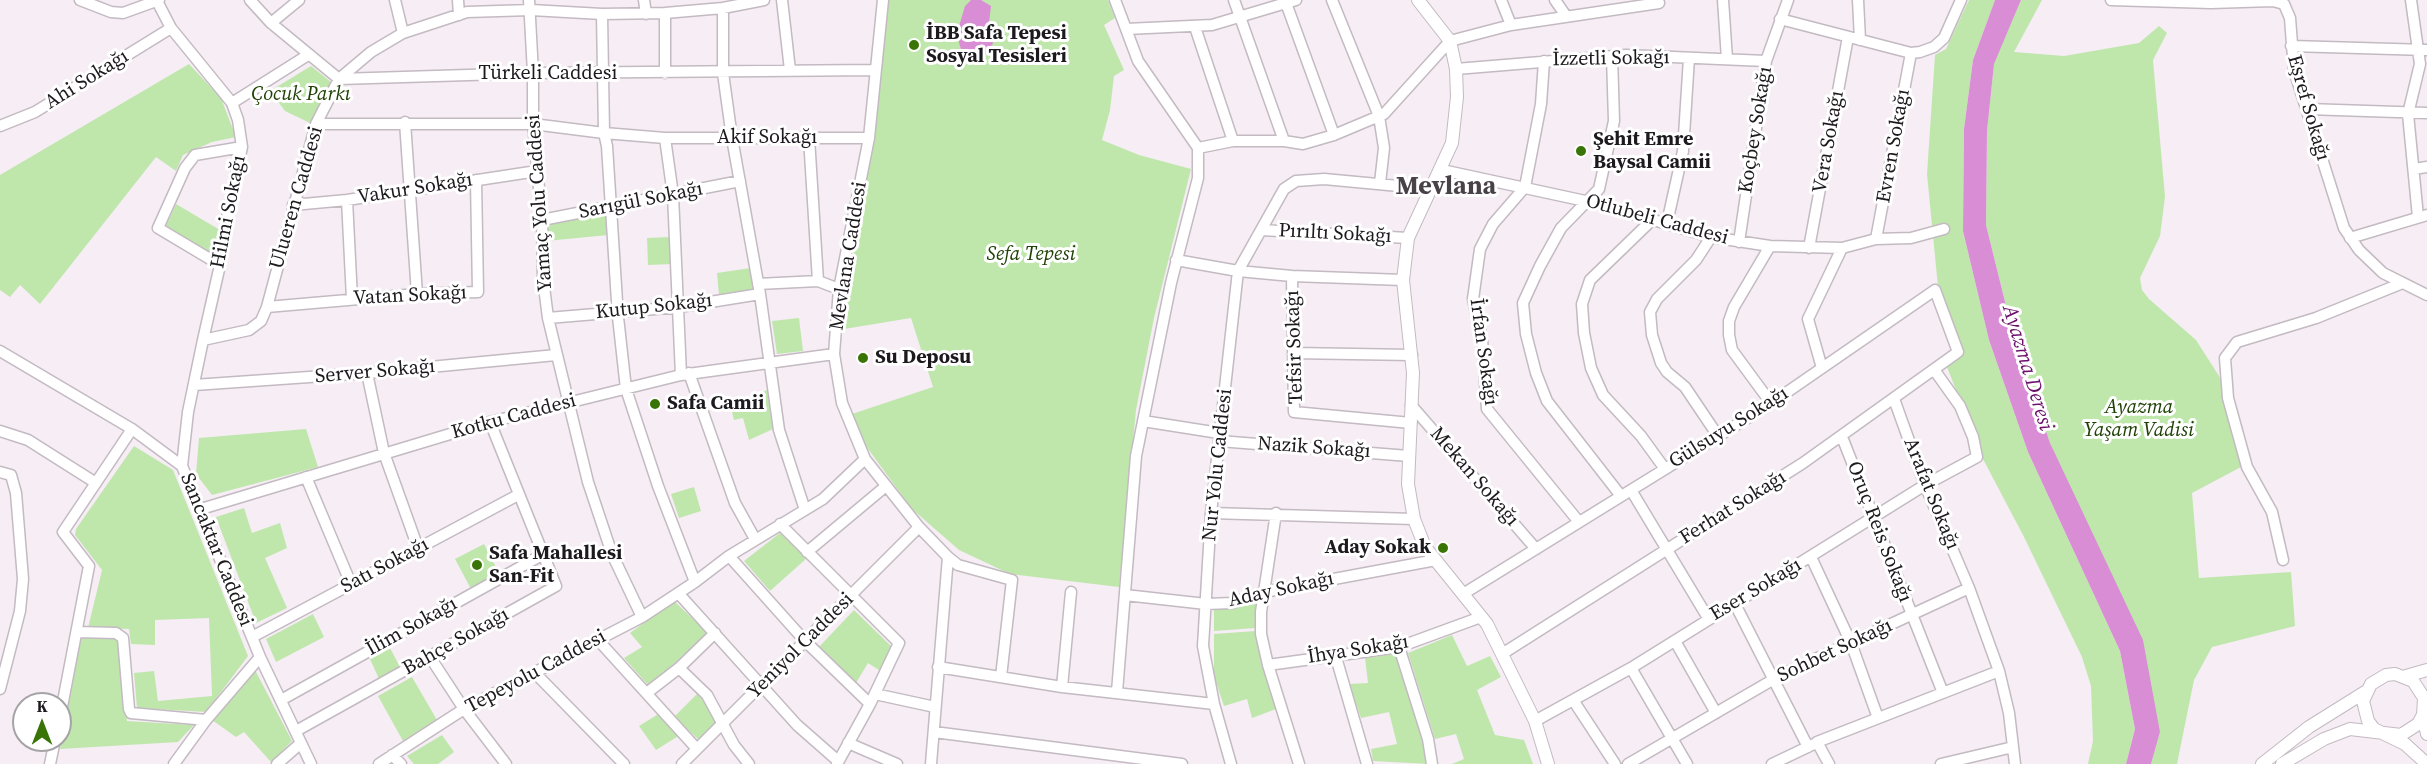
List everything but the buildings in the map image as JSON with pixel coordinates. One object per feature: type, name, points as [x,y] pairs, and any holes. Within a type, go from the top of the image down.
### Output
[{"type":"main road","points":[[1418,0],[1450,41],[1456,69],[1457,97],[1452,143],[1442,170],[1408,238],[1403,280],[1412,355],[1408,484],[1414,519],[1425,546],[1481,617],[1502,654],[1534,721],[1548,764]]},
{"type":"main road","points":[[2262,764],[2309,727],[2365,692],[2371,684],[2386,675],[2406,676],[2427,670]]},
{"type":"main road","points":[[2406,676],[2420,688],[2424,698],[2423,716],[2427,734]]},
{"type":"main road","points":[[2365,692],[2363,701],[2368,722],[2383,734],[2405,744],[2427,764]]},
{"type":"main road","points":[[2282,764],[2324,739],[2350,729],[2401,735],[2410,732],[2423,716],[2427,704]]},
{"type":"street","points":[[80,0],[111,12],[123,13],[158,0]]},
{"type":"street","name":"Hilmi Sokağı","points":[[158,0],[171,28],[231,103],[238,120],[242,147],[220,265],[202,340]]},
{"type":"street","points":[[250,0],[308,55],[339,79]]},
{"type":"street","points":[[272,23],[299,0]]},
{"type":"street","points":[[395,0],[403,33]]},
{"type":"street","points":[[458,0],[459,15]]},
{"type":"street","points":[[584,0],[586,12]]},
{"type":"street","points":[[644,0],[646,14]]},
{"type":"street","name":"Ulueren Caddesi","points":[[202,340],[249,330],[261,321],[267,307],[316,124],[339,79],[371,52],[403,33],[459,15],[530,5],[602,14],[646,14],[665,13],[692,5],[723,8],[764,0]]},
{"type":"street","points":[[782,0],[790,70]]},
{"type":"street","name":"Mevlana Caddesi","points":[[883,0],[869,138],[839,289],[834,354],[842,403],[865,459],[919,527],[948,557]]},
{"type":"street","points":[[1115,0],[1138,61],[1198,148],[1198,178],[1176,260],[1136,456],[1117,692]]},
{"type":"street","points":[[1234,0],[1284,141]]},
{"type":"street","points":[[1332,0],[1378,116],[1384,148],[1380,183],[1431,189]]},
{"type":"street","points":[[1501,0],[1511,25]]},
{"type":"street","points":[[1555,0],[1566,16]]},
{"type":"street","points":[[1198,148],[1233,141],[1284,141],[1303,144],[1334,135],[1384,114],[1450,41],[1511,25],[1566,16],[1606,5],[1659,3],[1658,0]]},
{"type":"street","points":[[1723,0],[1727,59]]},
{"type":"street","name":"Koçbey Sokağı","points":[[1739,242],[1766,61],[1788,0]]},
{"type":"street","points":[[1857,0],[1860,40]]},
{"type":"street","points":[[1780,19],[1911,53],[1928,50],[1939,43],[1961,0]]},
{"type":"street","name":"Eşref Sokağı","points":[[2111,0],[2280,2],[2289,12],[2294,70],[2338,214],[2350,238],[2370,262],[2400,284],[2427,296]]},
{"type":"street","points":[[2350,238],[2422,216],[2408,114],[2420,73],[2423,50],[2411,0]]},
{"type":"street","points":[[1126,30],[1195,27],[1240,18],[1291,2],[1334,135]]},
{"type":"street","name":"Yamaç Yolu Caddesi","points":[[530,5],[533,124],[542,220],[543,279],[548,318],[588,482],[612,554],[642,617]]},
{"type":"street","points":[[723,8],[723,73],[732,138],[759,289],[779,430],[806,510]]},
{"type":"street","points":[[665,13],[665,73]]},
{"type":"street","points":[[602,14],[604,133],[626,389],[658,486],[694,582]]},
{"type":"street","points":[[1195,27],[1233,141]]},
{"type":"street","name":"Ahi Sokağı","points":[[0,126],[35,112],[171,28]]},
{"type":"street","name":"Vera Sokağı","points":[[1809,248],[1848,37]]},
{"type":"street","name":"Eşref Sokağı","points":[[2291,46],[2423,50]]},
{"type":"street","name":"Evren Sokağı","points":[[1876,239],[1911,53]]},
{"type":"street","points":[[231,103],[308,55]]},
{"type":"street","points":[[1612,56],[1614,121],[1599,189],[1562,228],[1540,266],[1523,303],[1526,334],[1536,373],[1547,401],[1621,496]]},
{"type":"street","name":"İzzetli Sokağı","points":[[1456,69],[1612,56],[1766,61]]},
{"type":"street","points":[[1667,223],[1683,151],[1689,58]]},
{"type":"street","name":"İrfan Sokağı","points":[[1544,61],[1540,115],[1524,187],[1493,224],[1480,249],[1473,299],[1482,339],[1487,409],[1579,522]]},
{"type":"street","name":"Türkeli Caddesi","points":[[339,79],[533,73],[875,70]]},
{"type":"street","points":[[2307,109],[2427,113]]},
{"type":"street","points":[[405,122],[417,294]]},
{"type":"street","name":"Akif Sokağı","points":[[316,124],[405,122],[533,124],[665,138],[869,138]]},
{"type":"street","points":[[665,138],[673,195],[685,374],[735,503],[755,539]]},
{"type":"street","points":[[808,138],[818,281]]},
{"type":"street","points":[[220,265],[158,228],[185,168],[195,155],[242,147]]},
{"type":"street","points":[[2414,169],[2427,167]]},
{"type":"street","name":"Otlubeli Caddesi","points":[[1442,170],[1586,201],[1712,237],[1770,246],[1842,248],[1876,239],[1911,238],[1944,229]]},
{"type":"street","name":"Vakur Sokağı","points":[[293,205],[347,200],[537,171]]},
{"type":"street","name":"Nur Yolu Caddesi","points":[[1231,764],[1214,704],[1203,646],[1211,513],[1228,380],[1230,326],[1238,271],[1284,189],[1296,181],[1323,179],[1380,183]]},
{"type":"street","name":"Vatan Sokağı","points":[[267,307],[417,294],[478,292],[476,180]]},
{"type":"street","name":"Sarıgül Sokağı","points":[[542,220],[740,182]]},
{"type":"street","points":[[347,200],[352,299]]},
{"type":"street","points":[[1653,219],[1590,280],[1582,304],[1584,333],[1591,368],[1603,395],[1641,436],[1665,469]]},
{"type":"street","name":"Pırıltı Sokağı","points":[[1261,230],[1408,238]]},
{"type":"street","points":[[1712,237],[1696,260],[1657,299],[1650,312],[1652,335],[1661,363],[1666,372],[1685,387],[1718,436]]},
{"type":"street","points":[[1770,246],[1734,307],[1729,321],[1729,335],[1732,350],[1771,403]]},
{"type":"street","points":[[1822,368],[1808,319],[1842,248]]},
{"type":"street","points":[[1176,260],[1238,271],[1292,276],[1403,280]]},
{"type":"street","name":"Tefsir Sokağı","points":[[1292,276],[1294,412],[1411,423]]},
{"type":"street","name":"Kutup Sokağı","points":[[548,318],[618,310],[679,308],[759,289],[818,281],[839,289]]},
{"type":"street","points":[[2283,560],[2272,512],[2247,467],[2228,398],[2225,358],[2237,342],[2316,318],[2400,284]]},
{"type":"street","name":"Gülsuyu Sokağı","points":[[1463,594],[1771,403],[1935,290],[1958,352]]},
{"type":"street","points":[[182,466],[202,340]]},
{"type":"street","name":"Sancaktar Caddesi","points":[[0,351],[132,429],[182,466],[260,657],[311,764]]},
{"type":"street","name":"Ferhat Sokağı","points":[[1502,654],[1842,437],[1958,352]]},
{"type":"street","points":[[1293,353],[1412,355]]},
{"type":"street","name":"Kotku Caddesi","points":[[201,509],[490,422],[685,374],[834,354]]},
{"type":"street","name":"Server Sokağı","points":[[194,385],[368,374],[556,355]]},
{"type":"street","name":"Eser Sokağı","points":[[1534,721],[1631,668],[1925,485],[1977,457],[1973,437],[1960,406],[1935,371]]},
{"type":"street","points":[[368,374],[384,453],[418,548]]},
{"type":"street","name":"Arafat Sokağı","points":[[1894,399],[1925,485],[1969,588]]},
{"type":"street","name":"Mekan Sokağı","points":[[1411,405],[1536,549]]},
{"type":"street","name":"Nazik Sokağı","points":[[1143,421],[1219,437],[1409,456]]},
{"type":"street","name":"Bahçe Sokağı","points":[[296,731],[556,586],[490,422]]},
{"type":"street","points":[[65,692],[89,566],[63,532],[132,429]]},
{"type":"street","points":[[0,431],[28,440],[96,483]]},
{"type":"street","name":"Oruç Reis Sokağı","points":[[1842,437],[1872,518],[1943,693]]},
{"type":"street","name":"Tepeyolu Caddesi","points":[[379,764],[464,709],[536,674],[642,617],[679,594],[755,539],[823,500],[865,459]]},
{"type":"street","points":[[0,472],[11,475],[21,538],[22,590],[5,647],[0,689]]},
{"type":"street","points":[[306,477],[351,584]]},
{"type":"street","points":[[807,552],[886,486]]},
{"type":"street","points":[[1631,490],[1669,549],[1708,618]]},
{"type":"street","name":"Satı Sokağı","points":[[252,638],[518,495]]},
{"type":"street","points":[[1211,513],[1276,513],[1414,519]]},
{"type":"street","points":[[1276,513],[1264,592],[1261,634],[1268,665],[1299,764]]},
{"type":"street","points":[[679,594],[797,725],[838,762],[899,643],[780,524]]},
{"type":"street","name":"Yeniyol Caddesi","points":[[682,764],[919,527]]},
{"type":"street","name":"İlim Sokağı","points":[[281,700],[542,555]]},
{"type":"street","points":[[729,556],[805,641],[872,699],[935,707]]},
{"type":"street","points":[[931,764],[948,557]]},
{"type":"street","points":[[948,557],[958,565],[1012,580],[1001,677]]},
{"type":"street","points":[[1811,557],[1851,643],[1878,718]]},
{"type":"street","name":"Aday Sokağı","points":[[1125,596],[1206,604],[1232,603],[1264,592],[1436,560]]},
{"type":"street","points":[[1969,588],[2000,671],[2009,713],[2015,764]]},
{"type":"street","name":"Sohbet Sokağı","points":[[1628,764],[1772,680],[1969,588]]},
{"type":"street","points":[[1062,687],[1071,591]]},
{"type":"street","points":[[1735,604],[1772,680],[1812,745],[1829,764]]},
{"type":"street","name":"İhya Sokağı","points":[[1268,665],[1399,647],[1481,617]]},
{"type":"street","points":[[77,632],[116,633],[123,638],[131,713],[206,720]]},
{"type":"street","points":[[648,692],[679,668],[715,633]]},
{"type":"street","points":[[598,640],[648,692],[697,749]]},
{"type":"street","points":[[1675,641],[1716,713]]},
{"type":"street","points":[[1399,647],[1428,739],[1432,764]]},
{"type":"street","points":[[1335,654],[1366,764]]},
{"type":"street","points":[[174,764],[206,720],[260,657]]},
{"type":"street","points":[[430,657],[464,709],[506,764]]},
{"type":"street","points":[[938,667],[1062,687],[1214,704]]},
{"type":"street","points":[[679,668],[707,695],[724,722],[734,745],[749,764]]},
{"type":"street","points":[[1631,668],[1687,764]]},
{"type":"street","points":[[1772,764],[1878,718],[2000,671]]},
{"type":"street","points":[[536,674],[624,764]]},
{"type":"street","points":[[1573,700],[1615,764]]},
{"type":"street","points":[[934,732],[1182,764]]},
{"type":"street","points":[[277,764],[302,743]]},
{"type":"street","points":[[848,743],[897,764]]},
{"type":"street","points":[[1941,764],[2013,747]]},
{"type":"street","points":[[393,755],[401,764]]},
{"type":"green space","name":"Sefa Tepesi","points":[[887,0],[1108,0],[1115,18],[1104,25],[1124,70],[1114,76],[1110,110],[1102,140],[1139,155],[1191,169],[1154,318],[1136,410],[1119,587],[1010,574],[959,550],[912,509],[863,442],[849,415],[933,387],[911,318],[838,330],[877,120]]},
{"type":"green space","name":"Ayazma Yaşam Vadisi","points":[[1969,0],[1995,0],[1973,60],[1964,129],[1963,231],[1989,340],[2028,452],[2120,651],[2135,729],[2126,764],[2088,764],[2093,741],[2091,686],[2082,657],[1983,459],[1947,367],[1962,354],[1938,287],[1927,174],[1935,55],[1946,49]]},
{"type":"green space","name":"Ayazma Yaşam Vadisi","points":[[2021,0],[2042,0],[2014,52],[2064,56],[2139,43],[2159,26],[2167,33],[2153,60],[2165,197],[2160,236],[2140,278],[2142,290],[2149,299],[2196,340],[2219,376],[2228,398],[2241,467],[2192,493],[2199,578],[2291,572],[2295,626],[2212,647],[2194,680],[2177,764],[2151,764],[2160,732],[2050,443],[2012,330],[1986,225],[1987,131],[1994,63]]},
{"type":"green space","points":[[189,64],[221,98],[236,137],[212,142],[183,155],[176,171],[156,157],[40,304],[20,285],[10,297],[0,290],[0,175]]},
{"type":"green space","name":"Çocuk Parkı","points":[[311,66],[331,82],[310,123],[285,111],[270,91]]},
{"type":"green space","points":[[176,204],[220,230],[214,255],[166,226]]},
{"type":"green space","points":[[608,213],[608,235],[546,241],[545,223]]},
{"type":"green space","points":[[671,237],[673,264],[648,265],[647,238]]},
{"type":"green space","points":[[751,268],[754,291],[719,295],[717,273]]},
{"type":"green space","points":[[799,318],[803,351],[777,354],[772,321]]},
{"type":"green space","points":[[767,390],[773,429],[749,440],[743,418],[734,420],[731,408]]},
{"type":"green space","points":[[306,429],[318,467],[212,495],[196,474],[199,438]]},
{"type":"green space","points":[[134,446],[173,470],[248,656],[206,712],[137,708],[134,673],[154,671],[158,701],[212,696],[209,618],[155,620],[155,645],[131,644],[129,629],[88,628],[102,570],[75,535],[76,529]]},
{"type":"green space","points":[[694,487],[701,511],[679,518],[671,494]]},
{"type":"green space","points":[[244,508],[252,533],[280,523],[287,548],[265,558],[287,608],[256,623],[216,517]]},
{"type":"green space","points":[[780,533],[807,558],[770,591],[744,561]]},
{"type":"green space","name":"Safa Mahallesi San-Fit","points":[[484,544],[498,571],[471,589],[455,559]]},
{"type":"green space","points":[[674,601],[708,633],[649,686],[624,658],[642,647],[630,633]]},
{"type":"green space","points":[[1256,604],[1255,628],[1214,631],[1214,610]]},
{"type":"green space","points":[[854,610],[893,648],[882,672],[868,663],[856,683],[819,647]]},
{"type":"green space","points":[[313,614],[324,637],[276,662],[266,639]]},
{"type":"green space","points":[[1256,631],[1261,663],[1276,709],[1252,718],[1247,699],[1224,706],[1214,676],[1214,634]]},
{"type":"green space","points":[[1452,635],[1467,666],[1490,656],[1501,677],[1477,690],[1495,735],[1524,740],[1533,764],[1452,764],[1464,759],[1456,734],[1435,739],[1408,653]]},
{"type":"green space","points":[[81,638],[119,639],[127,721],[194,725],[178,742],[72,748],[71,692]]},
{"type":"green space","points":[[390,648],[400,667],[380,681],[370,659]]},
{"type":"green space","points":[[1396,654],[1429,764],[1373,761],[1371,749],[1397,744],[1389,712],[1361,718],[1349,684],[1368,683],[1365,658]]},
{"type":"green space","points":[[255,670],[292,741],[271,762],[244,732],[236,737],[212,720]]},
{"type":"green space","points":[[412,677],[437,720],[403,741],[378,696]]},
{"type":"green space","points":[[697,694],[720,719],[699,740],[674,717]]},
{"type":"green space","points":[[660,713],[680,735],[656,750],[639,726]]},
{"type":"green space","points":[[442,735],[454,752],[438,764],[414,764],[407,756]]},
{"type":"shaded area","points":[[971,0],[981,0],[991,6],[988,31],[993,43],[988,54],[964,58],[959,43],[960,23],[965,6]]},
{"type":"shaded area","points":[[1995,0],[2021,0],[1994,64],[1987,131],[1986,225],[2012,330],[2050,443],[2143,640],[2160,732],[2151,764],[2126,764],[2135,729],[2120,651],[2028,452],[1989,340],[1963,231],[1964,129],[1973,60]]},
{"type":"place","name":"İBB Safa Tepesi Sosyal Tesisleri","points":[[914,45]]},
{"type":"place","name":"Şehit Emre Baysal Camii","points":[[1581,151]]},
{"type":"place","name":"Su Deposu","points":[[863,358]]},
{"type":"place","name":"Safa Camii","points":[[655,404]]},
{"type":"place","name":"Aday Sokak","points":[[1443,548]]},
{"type":"place","name":"Safa Mahallesi San-Fit","points":[[477,565]]},
{"type":"district","name":"Mevlana","points":[[1446,187]]},
{"type":"water label","name":"Ayazma Deresi","points":[[2027,368]]}]
